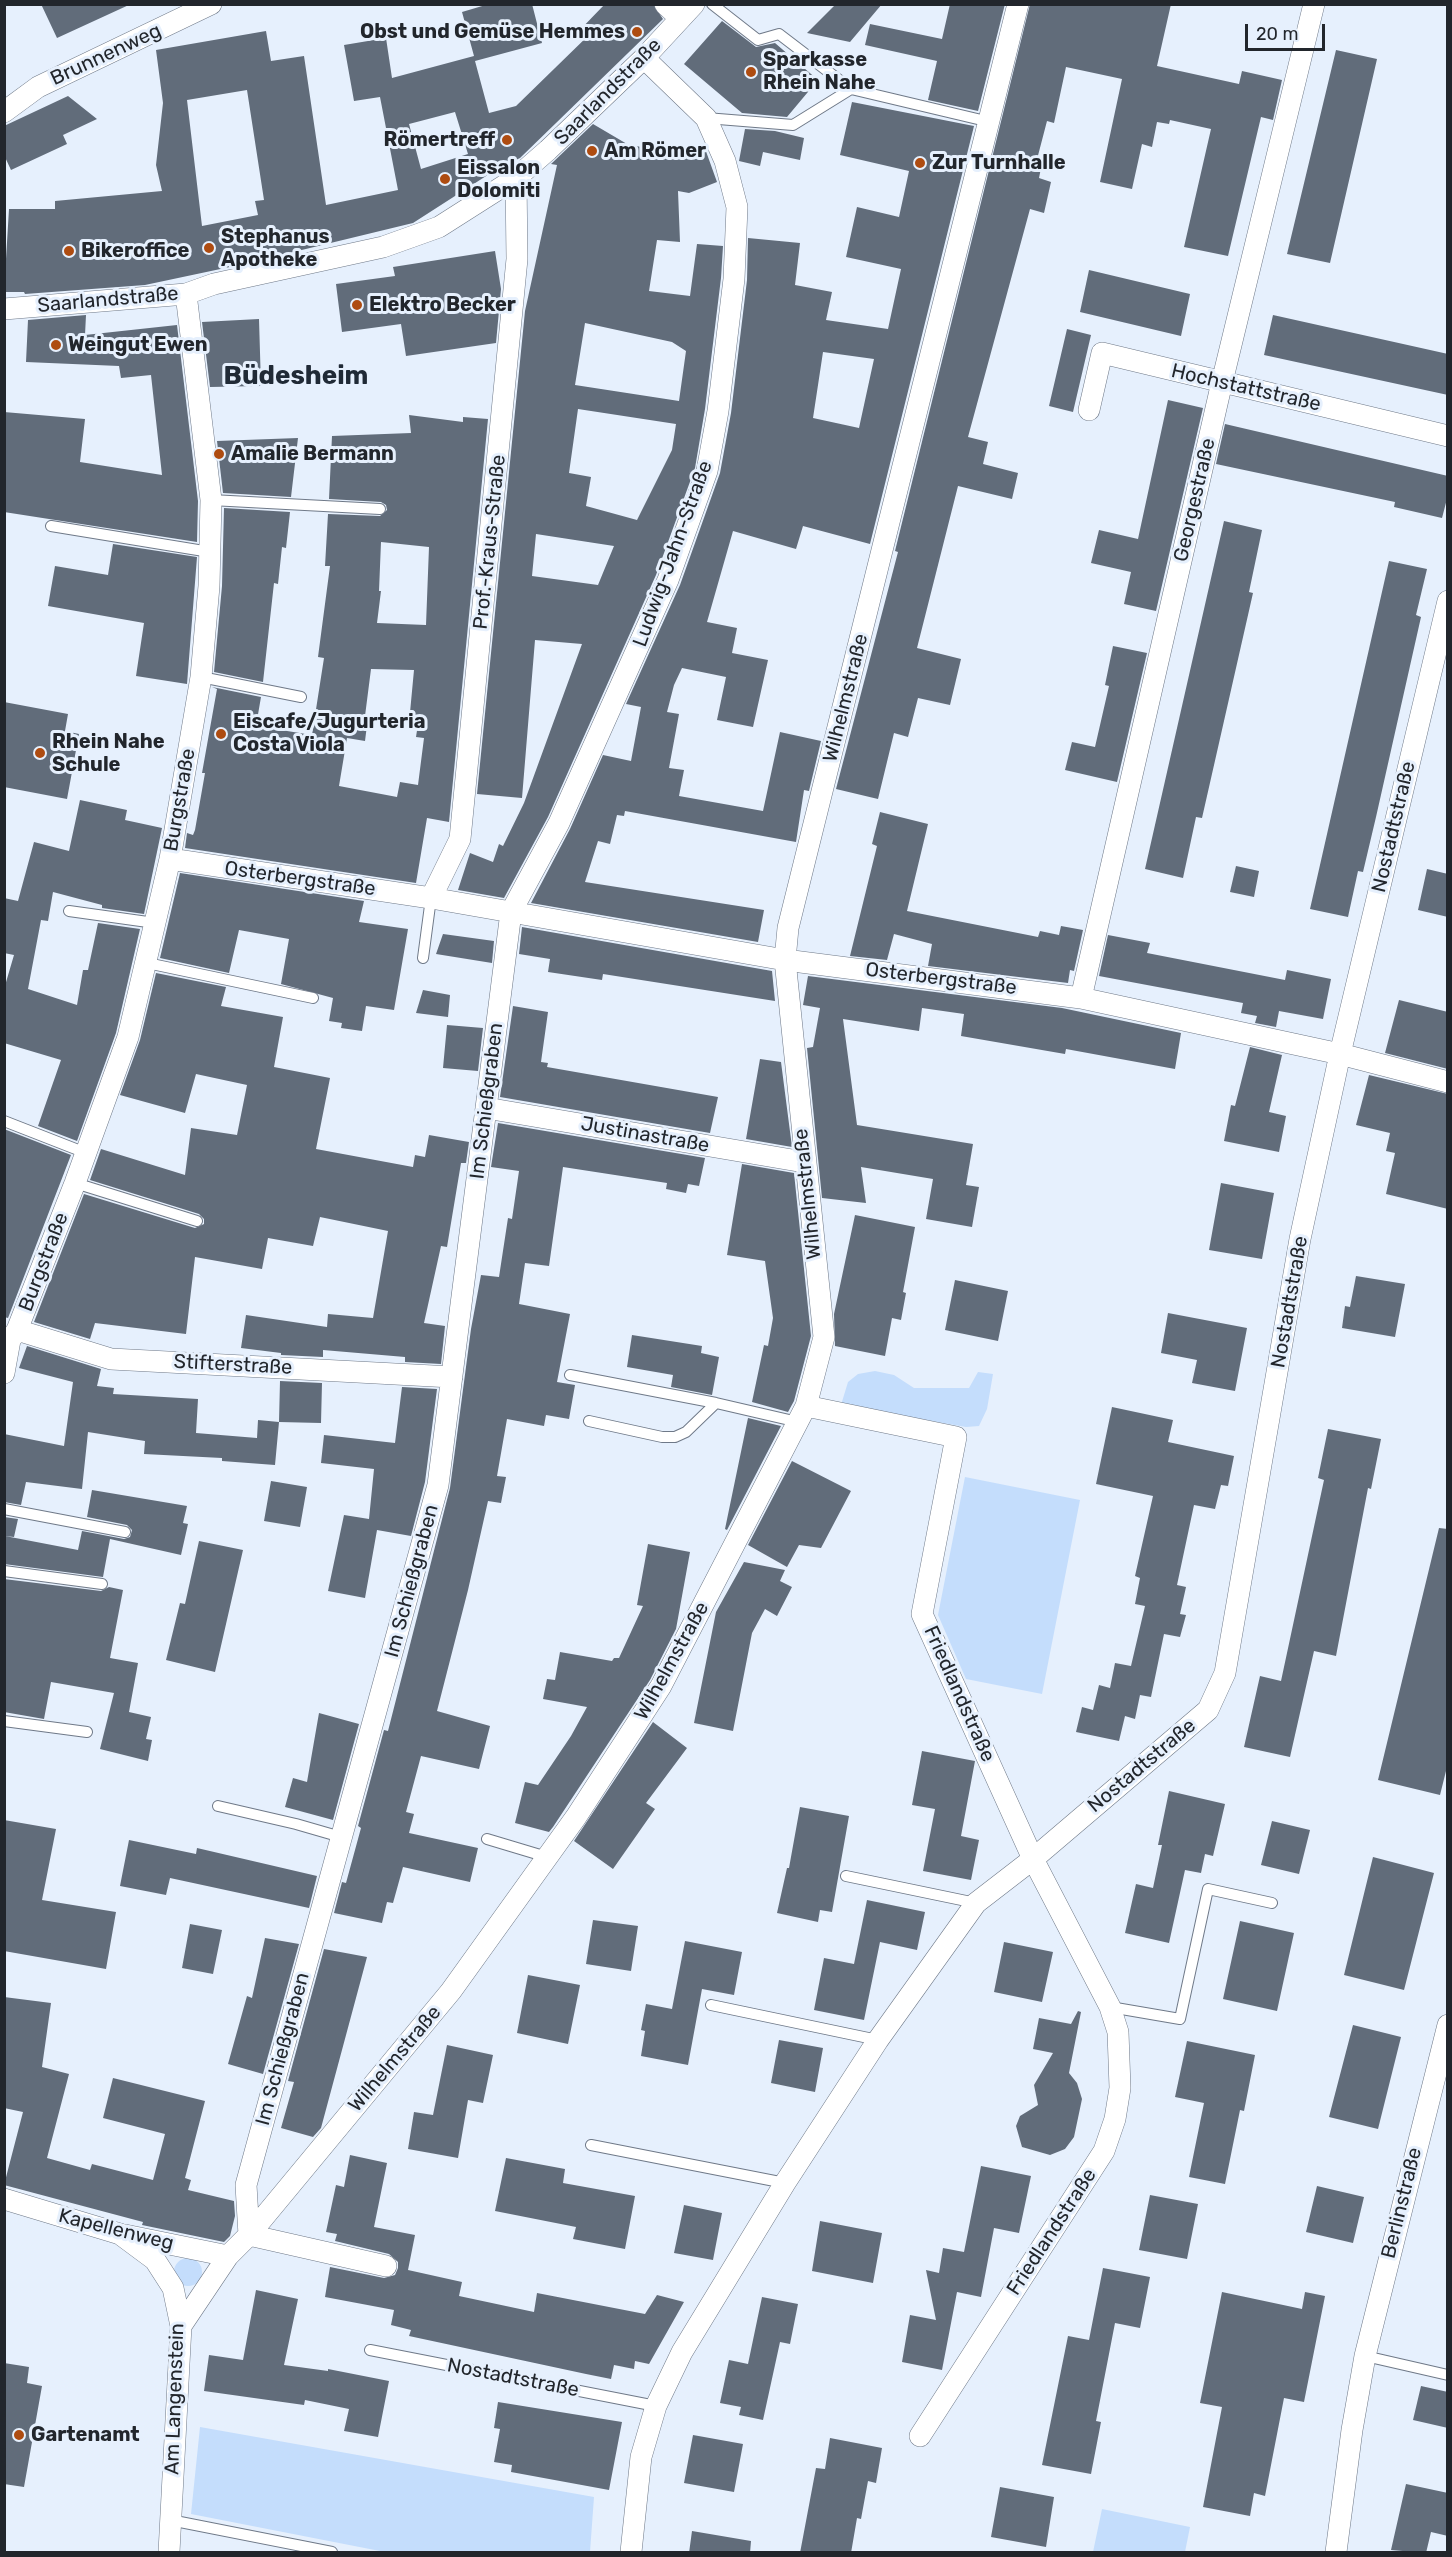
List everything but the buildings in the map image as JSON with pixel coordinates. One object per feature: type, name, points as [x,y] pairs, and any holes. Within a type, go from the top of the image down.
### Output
[{"type":"street","name":"Brunnenweg","points":[[4,112],[38,87],[211,4]]},
{"type":"street","name":"Wilhelmstraße","points":[[181,2326],[228,2256],[249,2235],[451,1991],[548,1857],[661,1686],[802,1414],[824,1337],[804,1162],[785,960],[788,928],[1018,4]]},
{"type":"street","name":"Georgestraße","points":[[1081,998],[1222,382],[1314,4]]},
{"type":"street","name":"Saarlandstraße","points":[[4,309],[186,294],[214,284],[383,247],[439,227],[516,178],[581,121],[644,58],[680,9]]},
{"type":"street","name":"Ludwig-Jahn-Straße","points":[[511,912],[559,823],[622,688],[668,580],[707,471],[726,351],[734,279],[737,207],[724,161],[706,117],[644,58]]},
{"type":"street","name":"Prof.-Kraus-Straße","points":[[431,898],[460,839],[516,270],[516,178]]},
{"type":"street","name":"Burgstraße","points":[[4,1373],[11,1336],[75,1183],[129,1037],[170,859],[201,677],[210,552],[211,500],[186,294]]},
{"type":"street","name":"Hochstattstraße","points":[[1089,410],[1102,353],[1448,436]]},
{"type":"street","name":"Nostadtstraße","points":[[631,2553],[641,2457],[656,2406],[682,2352],[785,2183],[878,2040],[976,1903],[1033,1859],[1208,1710],[1225,1673],[1299,1249],[1340,1054],[1448,601]]},
{"type":"street","name":"Osterbergstraße","points":[[170,859],[431,898],[785,960],[1081,998],[1340,1054],[1448,1082]]},
{"type":"street","name":"Im Schießgraben","points":[[249,2235],[246,2185],[438,1485],[511,912]]},
{"type":"street","name":"Justinastraße","points":[[486,1108],[804,1162]]},
{"type":"street","name":"Stifterstraße","points":[[11,1336],[111,1359],[452,1377]]},
{"type":"street","name":"Friedlandstraße","points":[[802,1414],[956,1437],[922,1614],[1033,1859],[1110,2007],[1118,2032],[1120,2088],[1115,2119],[1104,2151],[920,2436]]},
{"type":"street","name":"Berlinstraße","points":[[1336,2553],[1352,2430],[1365,2356],[1444,2051],[1448,2025]]},
{"type":"street","name":"Kapellenweg","points":[[4,2199],[120,2234],[228,2256]]},
{"type":"street","name":"Am Langenstein","points":[[120,2234],[155,2260],[173,2288],[181,2326],[169,2553]]},
{"type":"street","points":[[249,2235],[386,2266]]},
{"type":"lane","points":[[712,4],[758,40],[779,34],[851,89],[990,122]]},
{"type":"lane","points":[[706,117],[793,125],[851,89]]},
{"type":"lane","points":[[211,500],[381,509]]},
{"type":"lane","points":[[51,526],[210,552]]},
{"type":"lane","points":[[201,677],[301,697]]},
{"type":"lane","points":[[423,958],[431,898]]},
{"type":"lane","points":[[69,911],[155,923]]},
{"type":"lane","points":[[147,963],[313,998]]},
{"type":"lane","points":[[4,1121],[86,1153]]},
{"type":"lane","points":[[75,1183],[197,1221]]},
{"type":"lane","points":[[570,1375],[716,1403],[802,1414]]},
{"type":"lane","points":[[589,1421],[662,1437],[675,1437],[686,1432],[716,1403]]},
{"type":"lane","points":[[4,1509],[125,1532]]},
{"type":"lane","points":[[4,1571],[102,1584]]},
{"type":"lane","points":[[4,1721],[87,1732]]},
{"type":"lane","points":[[218,1806],[341,1837]]},
{"type":"lane","points":[[487,1839],[548,1857]]},
{"type":"lane","points":[[846,1876],[976,1903]]},
{"type":"lane","points":[[1110,2007],[1180,2019],[1208,1889],[1272,1904]]},
{"type":"lane","points":[[711,2005],[878,2040]]},
{"type":"lane","points":[[591,2145],[785,2183]]},
{"type":"lane","name":"Nostadtstraße","points":[[370,2350],[656,2406]]},
{"type":"lane","points":[[1365,2356],[1448,2375]]},
{"type":"lane","points":[[170,2520],[332,2553]]},
{"type":"shaded area","points":[[875,1371],[894,1375],[914,1388],[969,1388],[978,1372],[993,1374],[987,1409],[979,1426],[966,1427],[841,1405],[848,1382],[858,1374]]},
{"type":"shaded area","points":[[965,1477],[1080,1500],[1042,1694],[966,1679],[938,1615]]},
{"type":"shaded area","points":[[188,2258],[198,2262],[202,2272],[198,2282],[188,2286],[178,2282],[174,2272],[178,2262]]},
{"type":"shaded area","points":[[200,2427],[594,2497],[590,2552],[385,2552],[191,2514]]},
{"type":"shaded area","points":[[1102,2509],[1190,2527],[1185,2552],[1093,2552]]},
{"type":"place","name":"Obst und Gemüse Hemmes","points":[[637,32]]},
{"type":"place","name":"Sparkasse Rhein Nahe","points":[[751,72]]},
{"type":"place","name":"Römertreff","points":[[507,140]]},
{"type":"place","name":"Am Römer","points":[[592,151]]},
{"type":"place","name":"Zur Turnhalle","points":[[920,163]]},
{"type":"place","name":"Eissalon Dolomiti","points":[[445,179]]},
{"type":"place","name":"Stephanus Apotheke","points":[[209,248]]},
{"type":"place","name":"Bikeroffice","points":[[69,251]]},
{"type":"place","name":"Elektro Becker","points":[[357,305]]},
{"type":"place","name":"Weingut Ewen","points":[[56,345]]},
{"type":"place","name":"Amalie Bermann","points":[[219,454]]},
{"type":"place","name":"Eiscafe/Jugurteria Costa Viola","points":[[221,734]]},
{"type":"place","name":"Rhein Nahe Schule","points":[[40,753]]},
{"type":"place","name":"Gartenamt","points":[[19,2435]]},
{"type":"district","name":"Büdesheim","points":[[296,376]]}]
